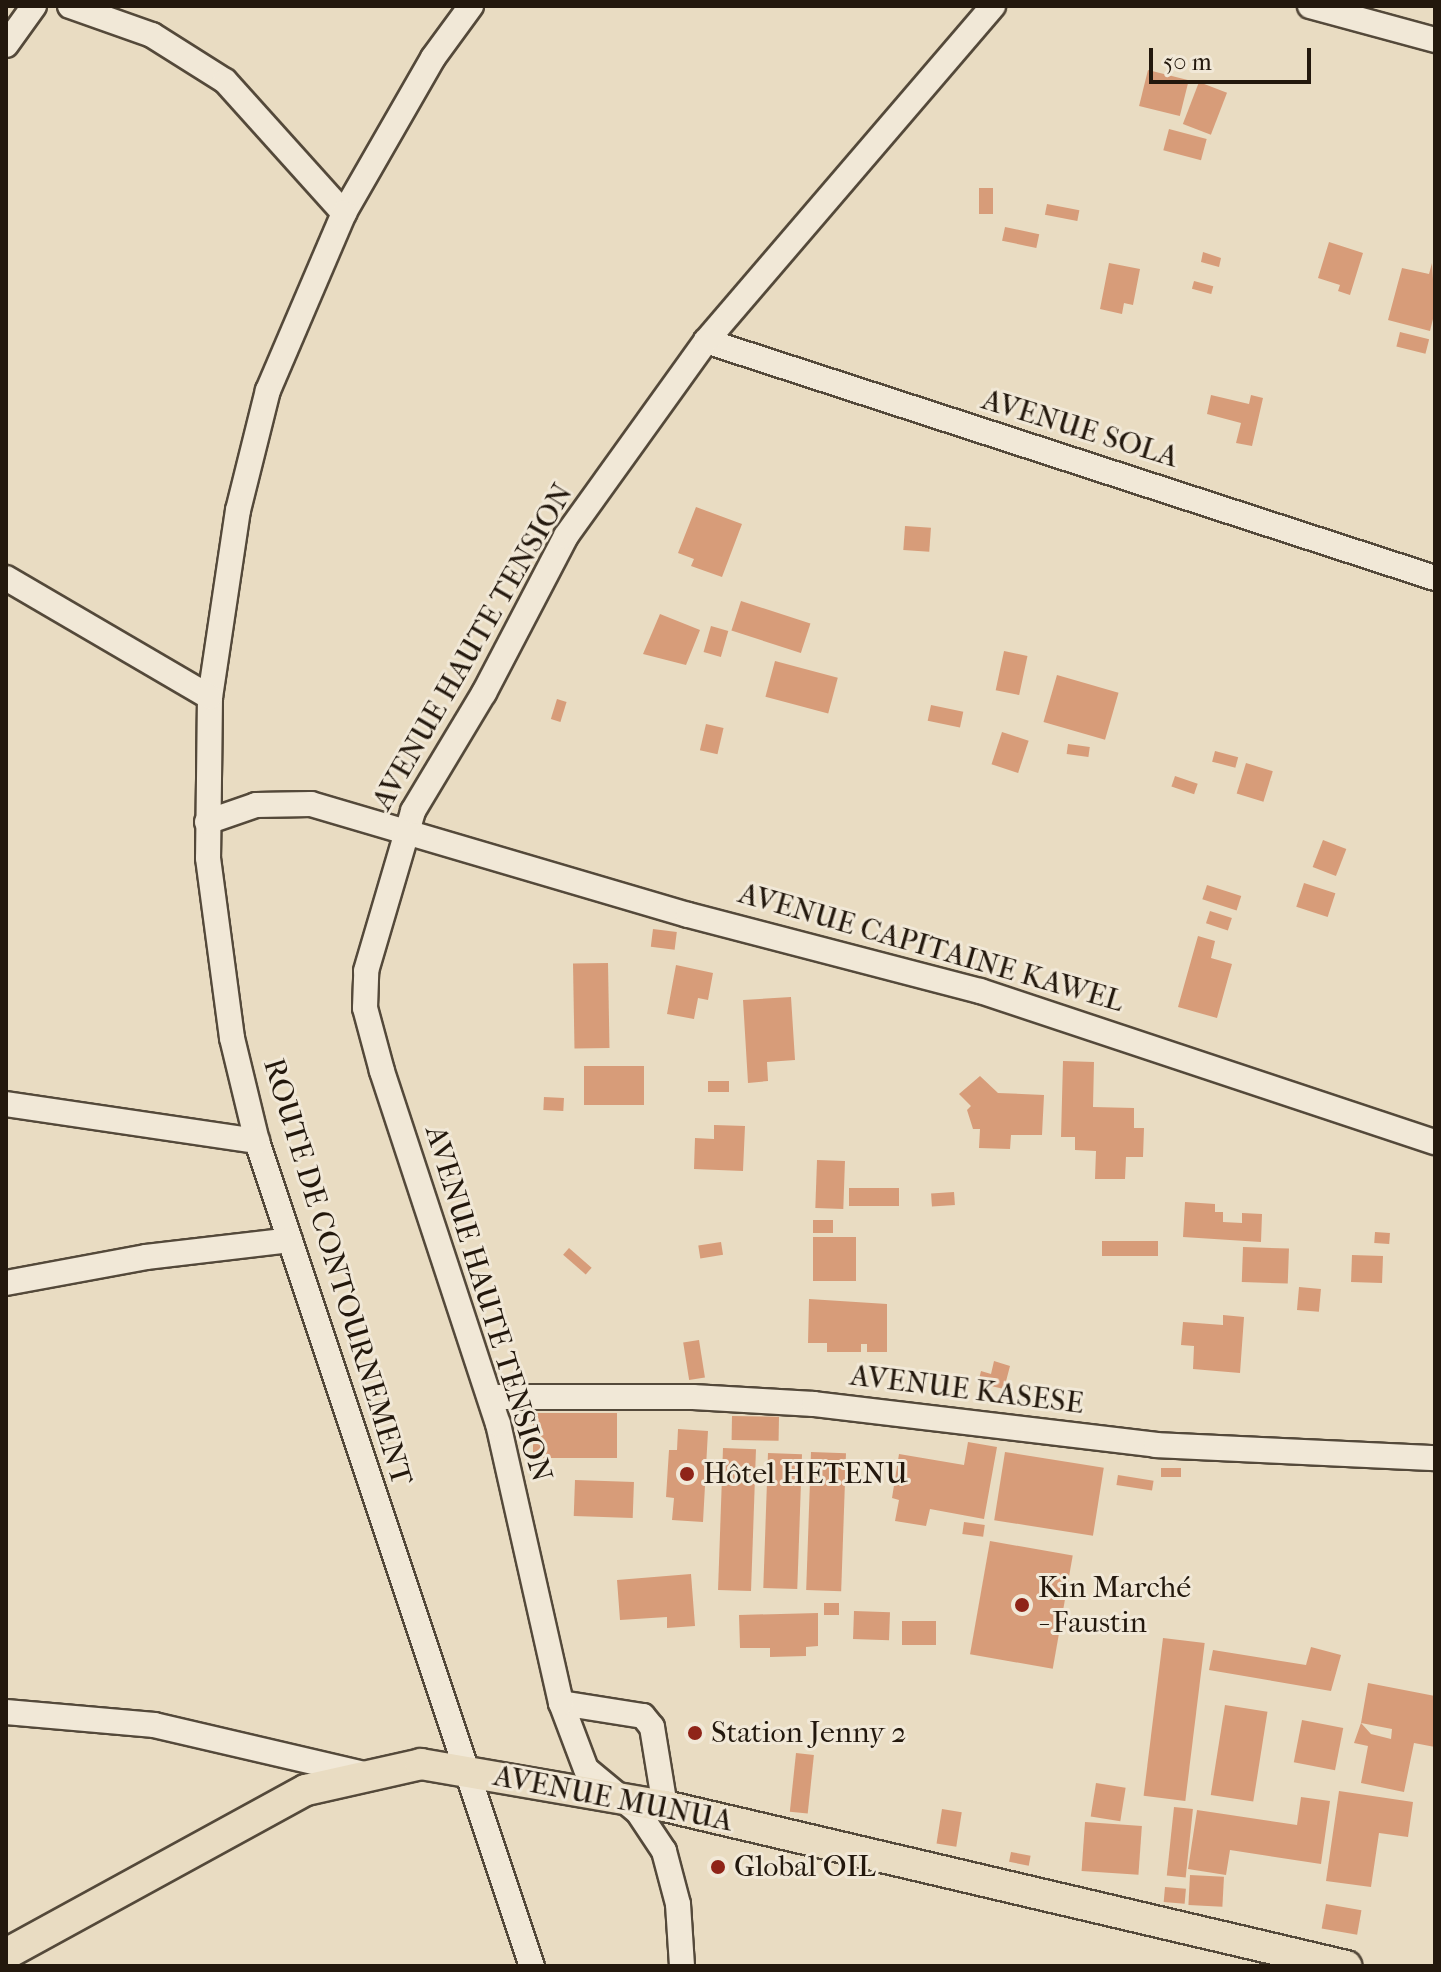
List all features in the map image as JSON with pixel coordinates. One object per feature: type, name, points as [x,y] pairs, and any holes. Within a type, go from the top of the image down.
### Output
[{"type":"main road","name":"AVENUE MUNUA","points":[[6,1954],[306,1790],[421,1764],[665,1806],[1346,1966]]},
{"type":"street","points":[[6,45],[34,6]]},
{"type":"street","points":[[70,6],[152,35],[225,81],[344,213]]},
{"type":"street","name":"ROUTE DE CONTOURNEMENT","points":[[471,6],[433,58],[344,213],[268,390],[238,510],[210,697],[207,822],[219,954],[257,1141],[532,1966]]},
{"type":"street","name":"AVENUE HAUTE TENSION","points":[[682,1966],[678,1904],[664,1851],[638,1812],[612,1796],[586,1769],[561,1703],[490,1397],[365,1008],[366,971],[403,834],[566,536],[706,341],[993,6]]},
{"type":"street","points":[[1310,6],[1435,40]]},
{"type":"street","name":"AVENUE SOLA","points":[[706,341],[1435,578]]},
{"type":"street","points":[[6,578],[210,697]]},
{"type":"street","name":"AVENUE CAPITAINE KAWEL","points":[[207,822],[256,805],[287,802],[965,987],[1435,1142]]},
{"type":"street","points":[[6,1104],[257,1141]]},
{"type":"street","points":[[6,1283],[146,1257],[290,1240]]},
{"type":"street","name":"AVENUE KASESE","points":[[490,1397],[693,1397],[799,1403],[1156,1445],[1435,1458]]},
{"type":"street","points":[[561,1703],[643,1716],[652,1727],[665,1806]]},
{"type":"street","points":[[6,1712],[154,1725],[369,1775]]},
{"type":"building","points":[[1148,70],[1189,80],[1180,116],[1139,106]]},
{"type":"building","points":[[1199,82],[1227,93],[1211,135],[1183,124]]},
{"type":"building","points":[[1169,129],[1207,139],[1201,160],[1163,150]]},
{"type":"building","points":[[979,188],[993,188],[993,214],[979,214]]},
{"type":"building","points":[[1047,204],[1079,210],[1077,221],[1045,215]]},
{"type":"building","points":[[1005,227],[1039,234],[1036,248],[1002,241]]},
{"type":"building","points":[[1329,242],[1363,253],[1350,295],[1338,291],[1340,285],[1318,278]]},
{"type":"building","points":[[1203,252],[1221,258],[1219,267],[1201,262]]},
{"type":"building","points":[[1109,263],[1140,269],[1133,305],[1124,303],[1122,314],[1100,309]]},
{"type":"building","points":[[1432,263],[1435,311],[1430,331],[1388,320],[1402,268],[1429,274]]},
{"type":"building","points":[[1194,281],[1213,286],[1211,294],[1192,289]]},
{"type":"building","points":[[1400,332],[1429,339],[1425,354],[1396,347]]},
{"type":"building","points":[[1211,395],[1249,404],[1251,395],[1263,398],[1252,446],[1236,443],[1241,423],[1207,414]]},
{"type":"building","points":[[696,507],[742,524],[722,577],[691,566],[694,559],[678,553]]},
{"type":"building","points":[[905,526],[931,528],[929,552],[903,550]]},
{"type":"building","points":[[741,601],[810,624],[801,653],[731,630]]},
{"type":"building","points":[[660,614],[700,630],[686,665],[643,654]]},
{"type":"building","points":[[711,626],[728,631],[721,657],[704,652]]},
{"type":"building","points":[[1004,651],[1027,656],[1019,695],[996,690]]},
{"type":"building","points":[[775,661],[838,678],[828,714],[765,697]]},
{"type":"building","points":[[1057,675],[1119,693],[1105,740],[1043,722]]},
{"type":"building","points":[[557,699],[567,702],[560,722],[551,719]]},
{"type":"building","points":[[931,705],[963,712],[960,728],[928,721]]},
{"type":"building","points":[[706,724],[724,728],[717,754],[700,750]]},
{"type":"building","points":[[1002,732],[1029,741],[1018,773],[991,764]]},
{"type":"building","points":[[1068,744],[1090,747],[1088,757],[1067,754]]},
{"type":"building","points":[[1215,751],[1238,757],[1235,768],[1212,762]]},
{"type":"building","points":[[1246,763],[1273,771],[1263,802],[1237,794]]},
{"type":"building","points":[[1175,776],[1198,784],[1194,794],[1171,786]]},
{"type":"building","points":[[1323,840],[1346,849],[1336,876],[1313,867]]},
{"type":"building","points":[[1304,883],[1335,893],[1328,917],[1296,907]]},
{"type":"building","points":[[1207,885],[1241,896],[1237,910],[1202,899]]},
{"type":"building","points":[[1210,911],[1232,918],[1228,930],[1206,923]]},
{"type":"building","points":[[653,929],[677,932],[675,950],[651,947]]},
{"type":"building","points":[[1198,936],[1215,941],[1211,958],[1232,964],[1217,1018],[1178,1007]]},
{"type":"building","points":[[608,963],[609,1048],[574,1049],[573,964]]},
{"type":"building","points":[[676,965],[713,973],[708,1000],[698,998],[694,1019],[667,1014]]},
{"type":"building","points":[[791,997],[795,1060],[767,1062],[768,1081],[748,1083],[743,1000]]},
{"type":"building","points":[[1063,1061],[1094,1062],[1093,1107],[1134,1108],[1134,1128],[1144,1128],[1143,1157],[1126,1157],[1125,1179],[1095,1179],[1096,1151],[1075,1150],[1075,1137],[1061,1137]]},
{"type":"building","points":[[584,1066],[644,1066],[644,1105],[584,1105]]},
{"type":"building","points":[[980,1076],[998,1093],[1044,1095],[1042,1135],[1011,1135],[1010,1149],[979,1148],[980,1129],[973,1129],[967,1110],[971,1106],[959,1094]]},
{"type":"building","points":[[708,1081],[729,1081],[729,1092],[708,1092]]},
{"type":"building","points":[[544,1097],[564,1098],[563,1111],[543,1110]]},
{"type":"building","points":[[714,1125],[745,1126],[743,1171],[694,1169],[695,1138],[714,1139]]},
{"type":"building","points":[[817,1160],[845,1161],[843,1209],[815,1208]]},
{"type":"building","points":[[849,1188],[899,1188],[899,1206],[849,1206]]},
{"type":"building","points":[[954,1192],[955,1205],[932,1207],[931,1194]]},
{"type":"building","points":[[1185,1202],[1215,1204],[1215,1212],[1223,1212],[1223,1222],[1242,1223],[1242,1213],[1262,1214],[1261,1242],[1183,1237]]},
{"type":"building","points":[[813,1220],[833,1220],[833,1233],[813,1233]]},
{"type":"building","points":[[1375,1232],[1390,1233],[1389,1244],[1374,1243]]},
{"type":"building","points":[[813,1237],[856,1237],[856,1281],[813,1281]]},
{"type":"building","points":[[1102,1241],[1158,1241],[1158,1256],[1102,1256]]},
{"type":"building","points":[[721,1242],[723,1255],[700,1258],[698,1246]]},
{"type":"building","points":[[1243,1247],[1289,1249],[1288,1284],[1242,1282]]},
{"type":"building","points":[[569,1248],[592,1268],[586,1274],[563,1255]]},
{"type":"building","points":[[1352,1255],[1383,1256],[1382,1283],[1351,1282]]},
{"type":"building","points":[[1299,1287],[1321,1289],[1319,1312],[1297,1310]]},
{"type":"building","points":[[809,1299],[887,1304],[887,1352],[867,1352],[867,1344],[861,1344],[861,1352],[827,1352],[827,1343],[808,1343]]},
{"type":"building","points":[[1223,1315],[1244,1317],[1240,1373],[1193,1369],[1194,1346],[1181,1345],[1183,1322],[1223,1325]]},
{"type":"building","points":[[699,1340],[705,1378],[689,1380],[683,1343]]},
{"type":"building","points":[[994,1361],[1010,1366],[1004,1389],[978,1383],[981,1371],[991,1374]]},
{"type":"building","points":[[533,1413],[617,1413],[617,1458],[533,1458]]},
{"type":"building","points":[[732,1416],[779,1417],[779,1441],[732,1440]]},
{"type":"building","name":"Hôtel HETENU","points":[[678,1429],[708,1431],[703,1522],[672,1520],[674,1498],[666,1497],[669,1450],[677,1450]]},
{"type":"building","points":[[968,1442],[997,1447],[984,1519],[930,1509],[926,1526],[895,1521],[899,1500],[892,1498],[899,1454],[964,1465]]},
{"type":"building","points":[[723,1448],[756,1449],[751,1591],[718,1590]]},
{"type":"building","points":[[811,1452],[846,1453],[841,1591],[806,1590]]},
{"type":"building","points":[[1005,1452],[1104,1468],[1093,1536],[994,1520]]},
{"type":"building","points":[[768,1453],[802,1454],[797,1589],[763,1588]]},
{"type":"building","points":[[1161,1468],[1181,1468],[1181,1477],[1161,1477]]},
{"type":"building","points":[[1118,1475],[1154,1481],[1152,1491],[1116,1485]]},
{"type":"building","points":[[575,1480],[634,1482],[633,1518],[574,1516]]},
{"type":"building","points":[[964,1522],[985,1525],[983,1537],[962,1534]]},
{"type":"building","name":"Kin Marché - Faustin","points":[[990,1541],[1073,1556],[1053,1669],[970,1654]]},
{"type":"building","points":[[691,1574],[695,1626],[667,1628],[667,1617],[620,1620],[617,1580]]},
{"type":"building","points":[[824,1603],[839,1603],[839,1615],[824,1615]]},
{"type":"building","points":[[854,1611],[890,1612],[889,1640],[853,1639]]},
{"type":"building","points":[[818,1613],[818,1646],[806,1647],[806,1656],[770,1657],[770,1648],[740,1648],[739,1615]]},
{"type":"building","points":[[902,1621],[936,1621],[936,1645],[902,1645]]},
{"type":"building","points":[[1163,1638],[1205,1643],[1185,1801],[1144,1796]]},
{"type":"building","points":[[1311,1647],[1341,1655],[1331,1691],[1209,1670],[1213,1650],[1306,1665]]},
{"type":"building","points":[[1368,1683],[1435,1696],[1435,1747],[1414,1743],[1404,1792],[1361,1783],[1368,1746],[1354,1743]],"holes":[[[1361,1723],[1392,1729],[1391,1739],[1371,1734]]]},
{"type":"building","points":[[1225,1705],[1267,1712],[1253,1802],[1211,1795]]},
{"type":"building","points":[[1302,1720],[1343,1728],[1335,1770],[1294,1762]]},
{"type":"building","points":[[796,1753],[814,1755],[808,1814],[790,1812]]},
{"type":"building","points":[[1096,1783],[1126,1788],[1120,1821],[1091,1817]]},
{"type":"building","points":[[1339,1791],[1413,1802],[1408,1837],[1379,1833],[1371,1887],[1326,1881]]},
{"type":"building","points":[[1301,1797],[1330,1801],[1321,1864],[1230,1850],[1226,1875],[1188,1869],[1197,1810],[1297,1825]]},
{"type":"building","points":[[1174,1807],[1193,1809],[1186,1878],[1167,1876]]},
{"type":"building","points":[[942,1809],[962,1812],[956,1847],[937,1844]]},
{"type":"building","points":[[1085,1822],[1142,1826],[1138,1875],[1082,1871]]},
{"type":"building","points":[[1011,1852],[1031,1856],[1029,1866],[1009,1862]]},
{"type":"building","points":[[1190,1875],[1224,1877],[1222,1907],[1188,1905]]},
{"type":"building","points":[[1165,1887],[1186,1889],[1185,1904],[1164,1902]]},
{"type":"building","points":[[1326,1904],[1361,1910],[1357,1935],[1322,1929]]},
{"type":"place","name":"Hôtel HETENU","points":[[687,1474]]},
{"type":"place","name":"Kin Marché - Faustin","points":[[1022,1605]]},
{"type":"place","name":"Station Jenny 2","points":[[695,1733]]},
{"type":"place","name":"Global OIL","points":[[718,1867]]}]
